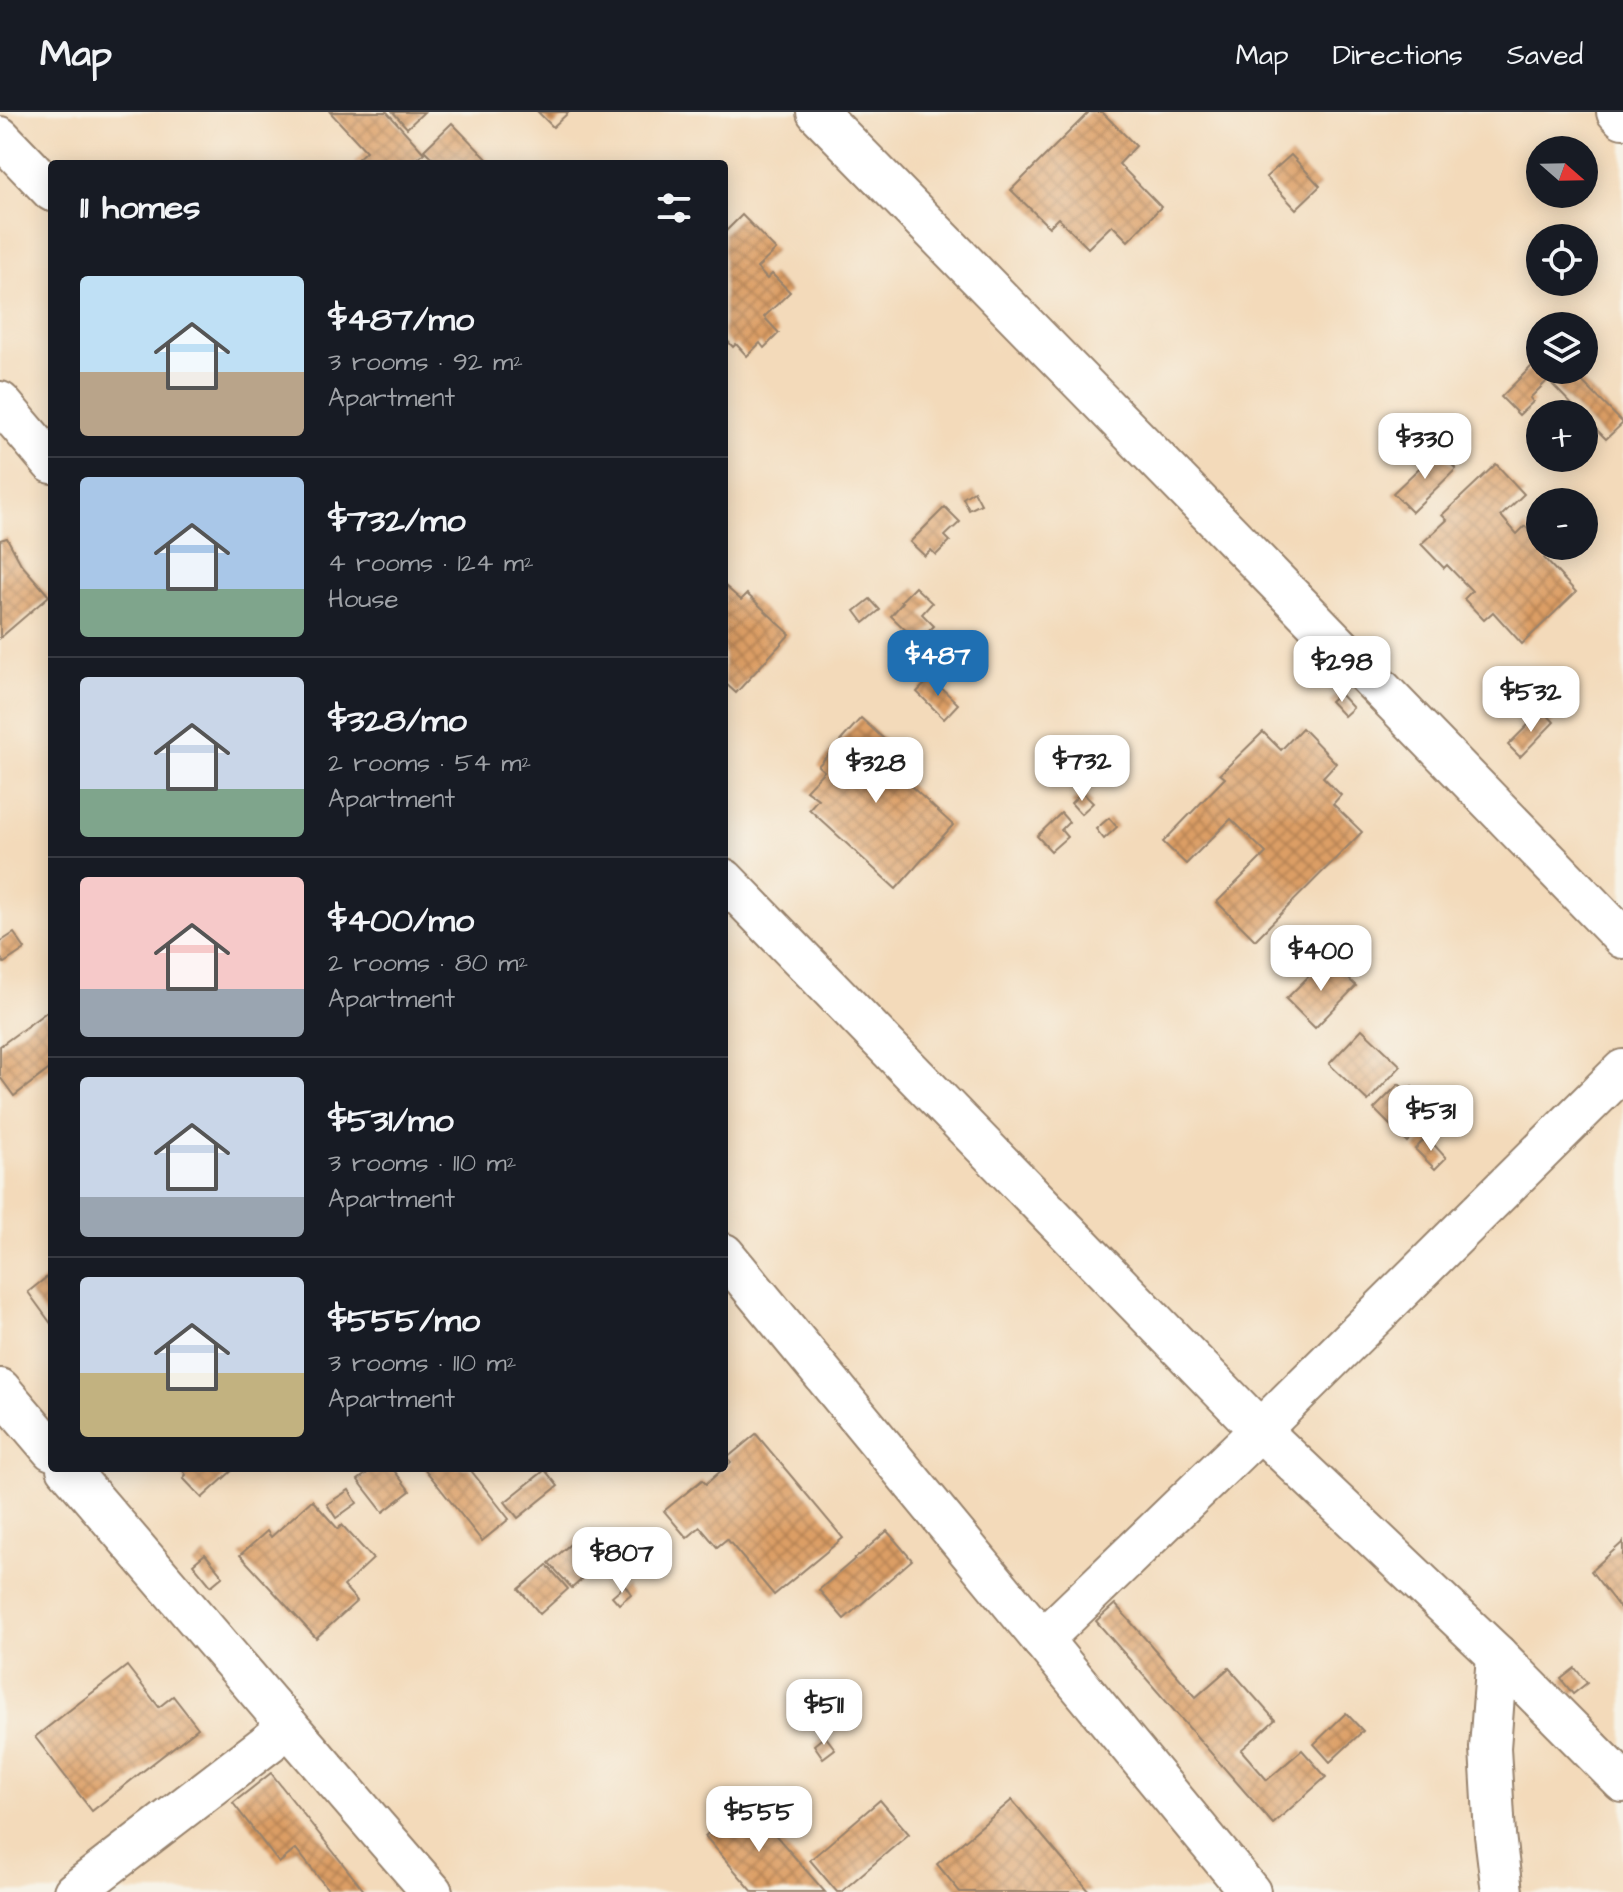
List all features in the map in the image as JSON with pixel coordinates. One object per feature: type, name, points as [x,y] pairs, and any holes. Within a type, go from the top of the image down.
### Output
[{"type":"street","points":[[817,112],[1623,938]]},
{"type":"street","points":[[1617,112],[1623,118]]},
{"type":"street","points":[[0,137],[48,187]]},
{"type":"street","points":[[0,402],[48,458]]},
{"type":"street","points":[[728,883],[1260,1430],[1497,1655],[1623,1782]]},
{"type":"street","points":[[1042,1640],[1260,1430],[1623,1070]]},
{"type":"street","points":[[728,1259],[1250,1892]]},
{"type":"street","points":[[0,1389],[48,1445]]},
{"type":"street","points":[[70,1472],[432,1892]]},
{"type":"street","points":[[1497,1655],[1490,1748],[1502,1892]]},
{"type":"street","points":[[74,1892],[289,1727]]},
{"type":"building","points":[[330,112],[387,112],[424,153],[416,160],[356,160],[366,151]]},
{"type":"building","points":[[393,112],[424,112],[407,128]]},
{"type":"building","points":[[538,112],[569,112],[553,127]]},
{"type":"building","points":[[1089,112],[1102,112],[1136,146],[1119,164],[1161,207],[1128,241],[1112,225],[1088,248],[1058,218],[1049,227],[1011,190]]},
{"type":"building","points":[[452,123],[488,160],[434,160],[424,150]]},
{"type":"building","points":[[1291,155],[1320,186],[1296,209],[1266,177]]},
{"type":"building","points":[[742,215],[776,250],[757,268],[767,279],[772,274],[790,292],[764,317],[779,333],[764,348],[760,343],[747,356],[736,344],[733,347],[728,341],[728,229]]},
{"type":"building","points":[[1526,372],[1526,384],[1544,384],[1530,398],[1532,400],[1526,400],[1526,408],[1519,415],[1501,397]]},
{"type":"building","points":[[1552,384],[1585,384],[1623,423],[1606,439],[1598,431],[1598,400],[1567,400]]},
{"type":"building","points":[[1438,450],[1456,469],[1412,512],[1393,493]]},
{"type":"building","points":[[1496,464],[1524,494],[1501,516],[1517,534],[1526,527],[1526,560],[1546,560],[1576,592],[1522,644],[1493,612],[1484,620],[1464,599],[1472,591],[1421,544],[1447,520],[1442,515]]},
{"type":"building","points":[[974,491],[981,504],[969,510],[963,498]]},
{"type":"building","points":[[945,507],[960,522],[945,536],[950,541],[936,555],[931,550],[925,556],[910,542]]},
{"type":"building","points":[[7,538],[21,564],[48,597],[0,638],[0,540]]},
{"type":"building","points":[[915,587],[932,603],[922,614],[934,626],[918,642],[891,616]]},
{"type":"building","points":[[728,589],[741,600],[747,594],[790,634],[736,693],[728,686]]},
{"type":"building","points":[[870,599],[880,610],[864,623],[855,611]]},
{"type":"building","points":[[931,678],[958,704],[944,719],[917,692]]},
{"type":"building","points":[[1339,693],[1353,708],[1344,716],[1330,701]]},
{"type":"building","points":[[1543,710],[1554,722],[1520,757],[1508,745]]},
{"type":"building","points":[[861,718],[911,764],[901,777],[953,825],[896,889],[809,809],[818,799],[806,790],[824,771],[818,766]]},
{"type":"building","points":[[1302,728],[1336,763],[1323,777],[1341,795],[1333,804],[1362,832],[1255,940],[1217,902],[1266,853],[1231,819],[1186,864],[1163,842],[1225,778],[1220,774],[1263,732],[1281,750]]},
{"type":"building","points":[[1082,792],[1093,803],[1081,814],[1071,803]]},
{"type":"building","points":[[1061,813],[1069,822],[1061,830],[1067,837],[1051,851],[1037,836]]},
{"type":"building","points":[[1109,818],[1117,827],[1104,839],[1096,829]]},
{"type":"building","points":[[14,933],[25,949],[4,963],[0,957],[0,942]]},
{"type":"building","points":[[1327,958],[1356,986],[1315,1028],[1286,999]]},
{"type":"building","points":[[48,1011],[48,1070],[14,1096],[0,1077],[0,1046]]},
{"type":"building","points":[[1362,1029],[1401,1066],[1368,1101],[1329,1064]]},
{"type":"building","points":[[1399,1084],[1407,1092],[1412,1087],[1424,1099],[1419,1104],[1432,1117],[1407,1142],[1374,1109]]},
{"type":"building","points":[[1427,1137],[1446,1158],[1435,1169],[1415,1149]]},
{"type":"building","points":[[48,1276],[48,1320],[28,1292]]},
{"type":"building","points":[[756,1434],[843,1538],[774,1595],[727,1539],[717,1547],[700,1527],[687,1538],[664,1511],[702,1480],[706,1484],[720,1472],[728,1472],[731,1462],[728,1457]]},
{"type":"building","points":[[184,1472],[231,1472],[202,1498],[183,1478],[186,1475]]},
{"type":"building","points":[[369,1472],[395,1472],[410,1491],[383,1512],[358,1480]]},
{"type":"building","points":[[427,1472],[472,1472],[509,1519],[482,1541]]},
{"type":"building","points":[[542,1472],[547,1472],[558,1486],[518,1518],[505,1502]]},
{"type":"building","points":[[349,1490],[357,1503],[336,1518],[327,1504]]},
{"type":"building","points":[[312,1500],[338,1529],[342,1525],[373,1559],[344,1586],[357,1601],[316,1638],[240,1555],[267,1531],[271,1537]]},
{"type":"building","points":[[887,1531],[912,1560],[844,1619],[819,1590]]},
{"type":"building","points":[[578,1537],[601,1563],[572,1588],[549,1563]]},
{"type":"building","points":[[1623,1542],[1623,1612],[1591,1571]]},
{"type":"building","points":[[205,1554],[223,1576],[211,1586],[193,1564]]},
{"type":"building","points":[[547,1565],[568,1589],[540,1614],[519,1589]]},
{"type":"building","points":[[625,1585],[631,1594],[619,1604],[612,1596]]},
{"type":"building","points":[[1115,1604],[1196,1697],[1229,1668],[1275,1720],[1241,1750],[1267,1780],[1302,1750],[1326,1777],[1273,1824],[1096,1621]]},
{"type":"building","points":[[127,1666],[159,1707],[173,1696],[198,1728],[92,1811],[35,1737]]},
{"type":"building","points":[[1575,1668],[1587,1683],[1573,1694],[1561,1679]]},
{"type":"building","points":[[1346,1713],[1363,1731],[1330,1762],[1314,1744]]},
{"type":"building","points":[[825,1736],[835,1749],[823,1758],[814,1745]]},
{"type":"building","points":[[271,1773],[365,1892],[330,1892],[296,1849],[279,1863],[233,1803]]},
{"type":"building","points":[[745,1800],[825,1892],[753,1892],[705,1836]]},
{"type":"building","points":[[880,1800],[909,1834],[841,1892],[837,1892],[810,1860]]},
{"type":"building","points":[[1012,1800],[1090,1892],[960,1892],[937,1864]]}]
